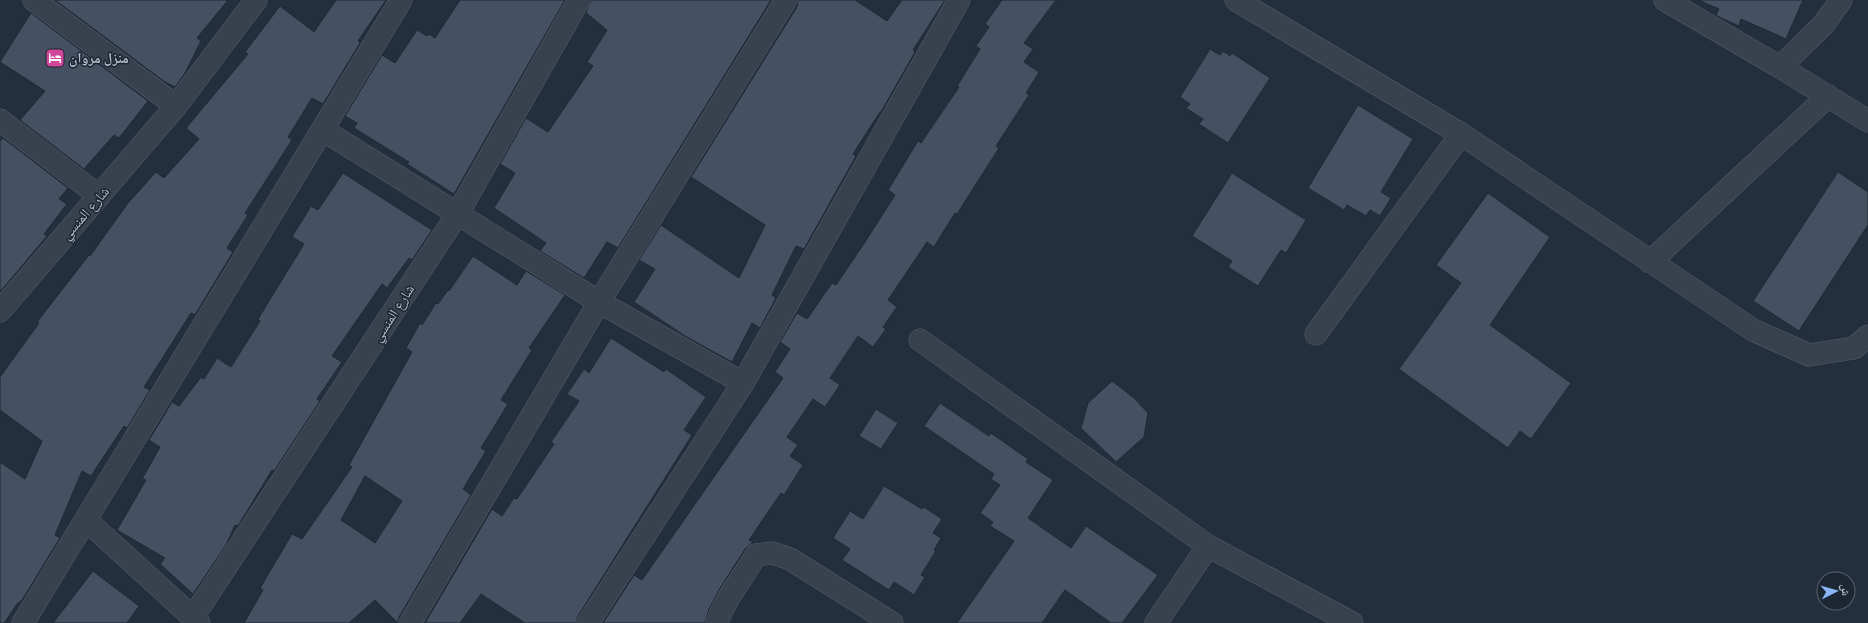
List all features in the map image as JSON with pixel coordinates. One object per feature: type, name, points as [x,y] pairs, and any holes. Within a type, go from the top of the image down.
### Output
[{"type":"street","points":[[34,0],[176,106]]},
{"type":"street","name":"شارع المنسي","points":[[0,311],[176,106],[256,0]]},
{"type":"street","points":[[23,623],[401,0]]},
{"type":"street","name":"شارع المنسي","points":[[196,620],[458,213],[579,0]]},
{"type":"street","points":[[410,623],[599,302],[786,0]]},
{"type":"street","points":[[588,623],[743,383],[959,0]]},
{"type":"street","points":[[1236,0],[1460,134],[1752,330],[1809,356],[1854,348],[1868,336]]},
{"type":"street","points":[[1665,0],[1780,67],[1868,122]]},
{"type":"street","points":[[1780,67],[1823,25],[1841,0]]},
{"type":"street","points":[[1650,262],[1828,96]]},
{"type":"street","points":[[0,120],[99,196]]},
{"type":"street","points":[[323,130],[599,302],[743,383]]},
{"type":"street","points":[[1316,334],[1460,134]]},
{"type":"street","points":[[920,340],[1208,546],[1352,623]]},
{"type":"street","points":[[86,520],[196,620]]},
{"type":"street","points":[[1156,623],[1208,546]]},
{"type":"street","points":[[717,623],[721,612],[734,589],[745,575],[756,555],[773,553],[790,559],[819,579],[892,623]]},
{"type":"building","points":[[55,0],[228,0],[197,38],[201,41],[185,73],[175,87],[165,82]]},
{"type":"building","points":[[336,0],[386,0],[358,41],[360,43],[323,104],[312,98],[288,137],[292,140],[245,213],[248,215],[227,248],[233,252],[195,315],[191,313],[144,387],[150,390],[127,428],[124,426],[91,476],[82,471],[55,535],[60,538],[22,600],[17,604],[4,623],[0,623],[0,462],[25,479],[42,441],[0,410],[0,377],[39,323],[37,322],[89,255],[90,256],[128,203],[156,172],[164,178],[199,139],[186,128],[248,54],[245,52],[280,6],[314,32]]},
{"type":"building","points":[[460,0],[565,0],[454,194],[407,164],[409,162],[354,128],[357,123],[345,116],[382,55],[395,63],[417,30],[427,36],[429,34],[435,38]]},
{"type":"building","points":[[591,0],[771,0],[618,248],[607,242],[584,278],[540,251],[546,243],[494,208],[515,173],[500,164],[526,118],[548,132],[593,66],[587,62],[607,30],[586,13]]},
{"type":"building","points":[[798,0],[855,0],[887,21],[902,0],[945,0],[913,50],[915,52],[881,112],[853,154],[856,156],[804,249],[796,246],[772,295],[776,298],[760,328],[752,323],[732,362],[685,336],[634,302],[655,269],[639,260],[661,225],[739,278],[765,225],[691,177],[797,7]]},
{"type":"building","points":[[1002,0],[1056,0],[1024,43],[1033,49],[1024,62],[1039,72],[1026,93],[1029,95],[996,146],[999,148],[957,214],[955,213],[934,247],[927,242],[888,300],[897,307],[883,327],[886,329],[873,347],[858,336],[830,378],[840,385],[825,407],[813,399],[787,437],[798,445],[790,456],[803,465],[784,495],[781,493],[749,540],[753,542],[745,549],[719,590],[709,609],[705,623],[603,623],[634,575],[642,580],[783,378],[775,372],[790,349],[780,342],[797,313],[807,319],[832,283],[836,285],[865,242],[895,195],[888,190],[918,141],[921,143],[959,87],[957,86],[980,49],[976,46],[989,27],[985,24]]},
{"type":"building","points":[[1698,0],[1803,0],[1786,39],[1741,19],[1739,26],[1716,15],[1719,9]]},
{"type":"building","points":[[31,13],[148,101],[119,138],[114,135],[84,169],[20,120],[45,91],[0,62]]},
{"type":"building","points":[[1210,49],[1220,55],[1223,51],[1230,56],[1232,53],[1270,78],[1228,143],[1199,124],[1203,119],[1186,108],[1190,104],[1180,97]]},
{"type":"building","points":[[1358,105],[1413,139],[1381,192],[1391,198],[1380,216],[1370,210],[1366,216],[1347,205],[1344,210],[1308,188]]},
{"type":"building","points":[[3,138],[68,188],[59,199],[67,204],[44,234],[47,236],[0,292],[0,141]]},
{"type":"building","points":[[1838,172],[1868,192],[1868,225],[1799,331],[1753,301]]},
{"type":"building","points":[[343,173],[432,230],[412,260],[409,258],[387,288],[382,284],[332,356],[342,362],[317,399],[320,401],[274,471],[272,470],[238,526],[235,525],[226,545],[193,594],[160,564],[165,558],[117,530],[146,480],[142,479],[160,447],[149,440],[172,402],[179,406],[201,377],[204,379],[217,358],[231,367],[260,321],[258,319],[304,244],[292,237],[311,206],[318,210]]},
{"type":"building","points":[[1232,173],[1306,220],[1286,253],[1281,250],[1258,286],[1228,267],[1232,261],[1192,236]]},
{"type":"building","points":[[1488,193],[1550,237],[1490,325],[1571,383],[1531,439],[1520,431],[1508,448],[1399,369],[1461,283],[1436,265]]},
{"type":"building","points":[[473,256],[517,285],[526,271],[565,295],[529,348],[532,350],[501,400],[508,404],[481,448],[486,451],[463,489],[471,495],[399,617],[398,623],[375,600],[349,623],[244,623],[263,590],[260,588],[292,534],[302,539],[352,467],[349,465],[412,352],[406,348],[420,323],[422,325],[436,303],[438,304],[448,290],[449,291]],"holes":[[[365,476],[402,501],[375,543],[341,520]]]},
{"type":"building","points":[[611,338],[664,372],[666,369],[706,397],[684,430],[692,435],[578,616],[576,623],[525,623],[481,594],[460,623],[425,623],[492,509],[502,516],[514,498],[517,499],[554,444],[551,442],[579,401],[567,394],[584,369],[589,373]]},
{"type":"building","points":[[1112,381],[1134,398],[1148,413],[1144,437],[1116,462],[1081,428],[1088,403]]},
{"type":"building","points":[[940,403],[989,436],[991,433],[1028,459],[1026,462],[1053,480],[1028,518],[1071,548],[1086,526],[1158,575],[1122,623],[1111,623],[1065,590],[1042,623],[957,623],[1014,541],[990,526],[993,522],[980,513],[1000,485],[991,479],[994,474],[924,426]]},
{"type":"building","points":[[876,409],[898,423],[881,449],[859,436]]},
{"type":"building","points":[[884,486],[922,509],[924,507],[942,519],[933,533],[941,538],[934,550],[936,551],[921,575],[925,577],[914,595],[894,582],[889,590],[842,560],[850,549],[833,538],[850,511],[863,519]]},
{"type":"building","points":[[93,571],[139,606],[127,623],[53,623]]},
{"type":"place","name":"منزل مروان","points":[[55,58]]}]
